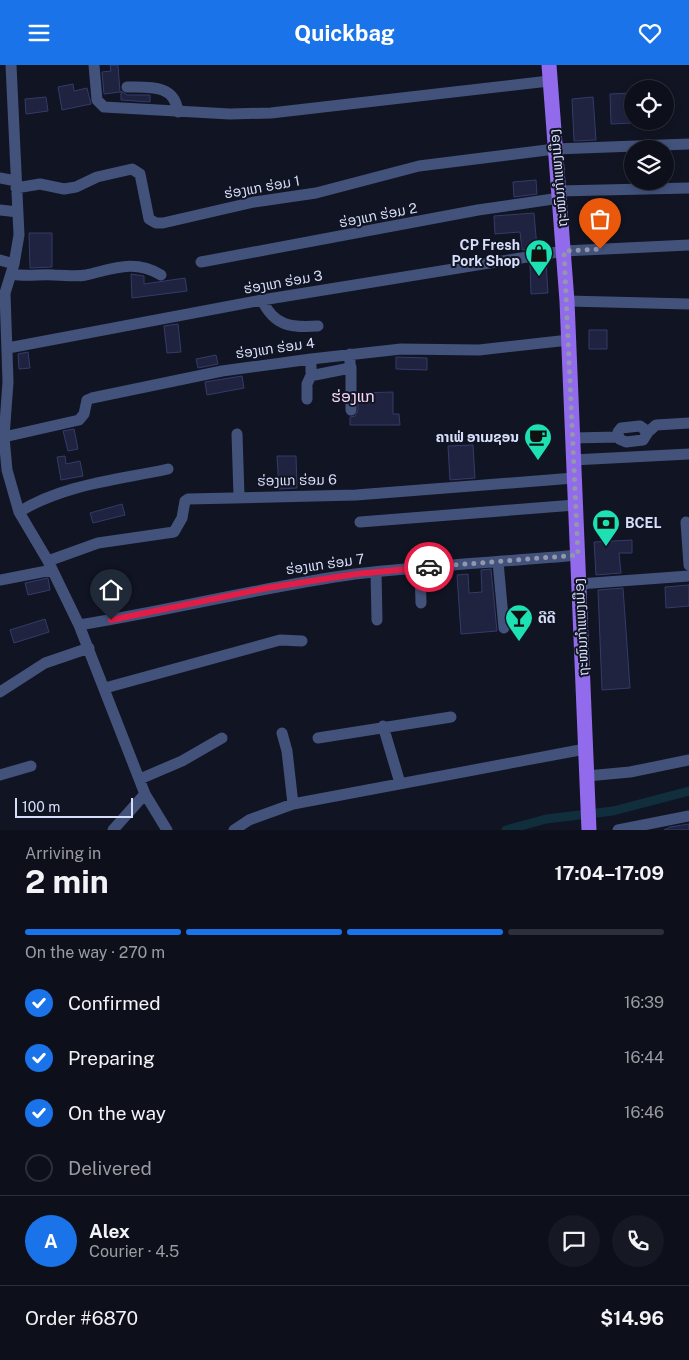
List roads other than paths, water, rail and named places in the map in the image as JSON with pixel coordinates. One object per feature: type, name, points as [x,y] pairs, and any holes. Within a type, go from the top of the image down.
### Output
[{"type":"main road","name":"ຖະໜົນກຳແພງເມືອງ","points":[[549,65],[567,301],[589,829]]},
{"type":"street","points":[[11,65],[19,235],[13,269],[2,292],[8,348],[4,385],[4,437],[7,471],[19,512],[50,566],[80,625],[145,794],[167,830]]},
{"type":"street","points":[[94,65],[97,100],[104,107],[178,112],[271,113],[549,81]]},
{"type":"street","points":[[127,87],[156,87],[164,89],[175,99],[178,112]]},
{"type":"street","points":[[555,149],[689,144]]},
{"type":"street","name":"ຮ່ອງແກ ຮ່ອມ 1","points":[[16,184],[40,184],[64,189],[76,187],[106,175],[132,169],[140,174],[148,219],[156,223],[163,223],[254,202],[316,193],[419,166],[555,149]]},
{"type":"street","points":[[0,178],[16,184]]},
{"type":"street","name":"ຮ່ອງແກ ຮ່ອມ 2","points":[[201,262],[560,195],[689,188]]},
{"type":"street","points":[[0,210],[18,212]]},
{"type":"street","name":"ຮ່ອງແກ ຮ່ອມ 3","points":[[8,348],[262,300],[564,251],[689,245]]},
{"type":"street","points":[[0,260],[30,277],[57,275],[69,277],[126,265],[149,268],[161,275]]},
{"type":"street","points":[[262,300],[269,314],[282,323],[297,328],[318,326]]},
{"type":"street","points":[[567,301],[689,304]]},
{"type":"street","name":"ຮ່ອງແກ ຮ່ອມ 4","points":[[4,437],[79,420],[84,414],[87,400],[92,398],[222,371],[400,349],[479,350],[569,340]]},
{"type":"street","points":[[350,354],[352,410]]},
{"type":"street","points":[[307,399],[308,384],[312,373],[311,359]]},
{"type":"street","points":[[312,373],[315,375],[351,367]]},
{"type":"street","points":[[572,438],[618,437],[619,430],[625,427],[643,426],[648,431],[656,425],[689,423]]},
{"type":"street","points":[[237,434],[239,496]]},
{"type":"street","points":[[573,460],[689,454]]},
{"type":"street","points":[[19,512],[58,492],[168,469]]},
{"type":"street","name":"ຮ່ອງແກ ຮ່ອມ 6","points":[[50,566],[98,543],[174,532],[179,525],[185,501],[188,499],[239,496],[393,493],[574,478]]},
{"type":"street","points":[[360,522],[575,505]]},
{"type":"street","points":[[686,522],[689,565]]},
{"type":"street","name":"ຮ່ອງແກ ຮ່ອມ 7","points":[[80,625],[142,615],[267,588],[376,572],[578,555]]},
{"type":"street","points":[[498,562],[504,628]]},
{"type":"street","points":[[0,580],[50,566]]},
{"type":"street","points":[[420,567],[421,603]]},
{"type":"street","points":[[376,572],[377,620]]},
{"type":"street","points":[[579,584],[689,576]]},
{"type":"street","points":[[105,688],[280,640],[302,641]]},
{"type":"street","points":[[0,692],[46,663],[89,648]]},
{"type":"street","points":[[318,738],[383,726],[451,717]]},
{"type":"street","points":[[383,726],[400,783]]},
{"type":"street","points":[[282,733],[287,751],[293,804]]},
{"type":"street","points":[[140,779],[182,761],[222,738]]},
{"type":"street","points":[[234,830],[249,820],[293,804],[586,749]]},
{"type":"street","points":[[587,782],[689,760]]},
{"type":"street","points":[[0,775],[32,767]]},
{"type":"street","points":[[113,830],[145,794]]},
{"type":"street","points":[[618,830],[689,816]]},
{"type":"waterway","points":[[506,830],[546,819],[613,811],[689,791]]},
{"type":"place","name":"CP Fresh Pork Shop","points":[[539,277]]},
{"type":"place","name":"ຄາເຟ່ ອາເມຊອນ","points":[[538,461]]},
{"type":"place","name":"BCEL","points":[[606,547]]},
{"type":"place","name":"ດີດີ","points":[[519,642]]},
{"type":"district","name":"ຮ່ອງແກ","points":[[353,396]]}]
